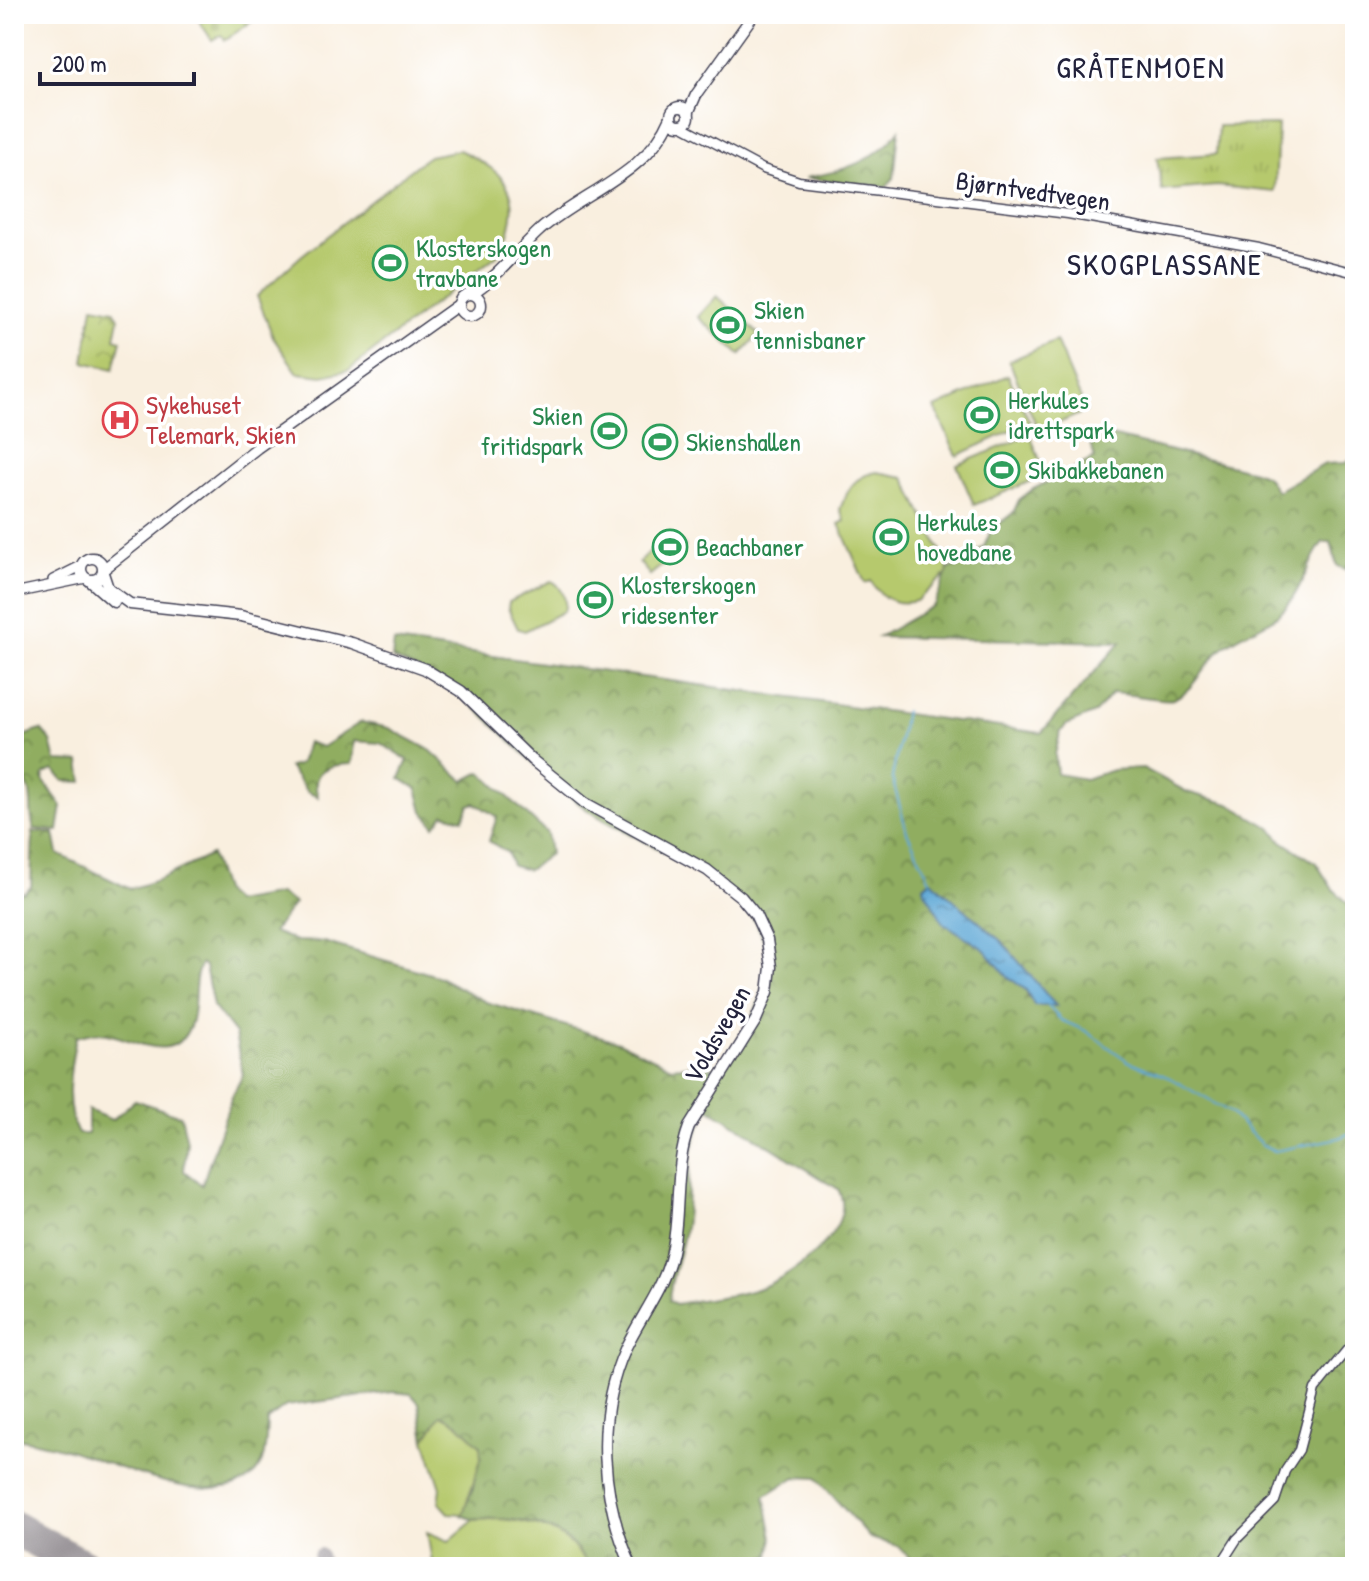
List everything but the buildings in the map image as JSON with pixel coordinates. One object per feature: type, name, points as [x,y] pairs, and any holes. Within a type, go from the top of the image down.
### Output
[{"type":"highway","points":[[681,117],[747,14]]},
{"type":"highway","points":[[150,531],[113,553],[87,559],[81,566],[88,579],[98,579],[150,531],[347,381],[434,324],[458,305],[461,297],[471,294],[535,237],[622,184],[681,117],[754,14]]},
{"type":"highway","points":[[434,324],[479,312],[496,273]]},
{"type":"highway","points":[[471,294],[481,302]]},
{"type":"highway","points":[[458,305],[466,316]]},
{"type":"highway","points":[[96,558],[104,571]]},
{"type":"highway","name":"Voldsvegen","points":[[104,571],[108,588],[130,604],[249,618],[352,643],[436,674],[469,698],[539,766],[585,803],[723,881],[748,904],[764,931],[771,967],[766,999],[689,1127],[683,1150],[669,1261],[627,1345],[610,1397],[606,1441],[608,1485],[618,1531],[632,1567]]},
{"type":"highway","name":"Voldsvegen","points":[[88,579],[112,601],[127,608],[156,612],[198,610]]},
{"type":"main road","name":"Bjørntvedtvegen","points":[[681,117],[750,163],[799,181],[1056,212],[1259,248],[1355,273]]},
{"type":"main road","points":[[14,591],[65,577],[81,566]]},
{"type":"main road","points":[[14,591],[88,579]]},
{"type":"main road","points":[[1219,1567],[1232,1544],[1275,1501],[1285,1471],[1299,1450],[1311,1395],[1355,1340]]},
{"type":"green space","points":[[263,14],[225,40],[221,35],[212,40],[195,15]]},
{"type":"green space","points":[[1278,125],[1275,192],[1217,186],[1162,191],[1157,158],[1216,154],[1218,126]]},
{"type":"green space","points":[[899,130],[894,178],[886,187],[805,178],[832,172],[869,157]]},
{"type":"green space","name":"Klosterskogen travbane","points":[[459,150],[491,168],[509,189],[512,216],[501,252],[349,370],[323,376],[298,373],[274,339],[257,296],[301,256],[419,163],[429,156]]},
{"type":"green space","name":"Skien tennisbaner","points":[[717,296],[759,334],[740,355],[698,317]]},
{"type":"green space","points":[[93,306],[114,310],[119,318],[115,338],[121,340],[114,369],[84,362]]},
{"type":"green space","points":[[1056,341],[1086,411],[1039,432],[1009,361]]},
{"type":"green space","name":"Herkules idrettspark","points":[[1008,375],[1030,422],[957,456],[935,408]]},
{"type":"green space","name":"Skibakkebanen","points":[[1030,435],[1046,475],[974,505],[957,465]]},
{"type":"green space","points":[[1111,436],[1254,471],[1266,476],[1277,491],[1325,464],[1345,463],[1355,456],[1355,555],[1347,570],[1337,566],[1331,542],[1323,542],[1287,606],[1272,619],[1220,650],[1181,695],[1169,700],[1112,693],[1095,713],[1066,725],[1060,733],[1055,755],[1057,774],[1085,779],[1113,770],[1143,768],[1187,792],[1229,804],[1271,828],[1282,841],[1316,863],[1332,888],[1355,910],[1355,1567],[1124,1567],[1121,1558],[1103,1567],[918,1567],[898,1546],[870,1538],[817,1478],[795,1477],[765,1496],[773,1537],[768,1567],[587,1567],[572,1545],[539,1525],[462,1515],[473,1488],[480,1445],[457,1423],[441,1415],[425,1440],[419,1403],[411,1394],[393,1392],[286,1406],[267,1420],[265,1451],[256,1472],[233,1486],[210,1489],[158,1480],[62,1448],[14,1437],[14,892],[24,893],[31,887],[33,832],[54,833],[58,854],[130,889],[158,880],[211,855],[224,893],[234,902],[279,894],[294,903],[273,932],[296,941],[324,942],[437,976],[486,1002],[619,1042],[671,1067],[695,1065],[714,1068],[735,1047],[750,1022],[768,965],[761,932],[742,905],[713,881],[582,806],[451,688],[392,658],[394,642],[1041,733],[1121,642],[879,637],[934,605],[948,570],[984,547],[991,530],[1013,513],[1019,500],[1033,489],[1095,458],[1088,437]],"holes":[[[930,880],[1002,942],[1056,1006],[1040,1006],[1028,998],[1026,990],[1007,976],[984,949],[944,923],[924,886]],[[201,964],[205,967],[213,1006],[235,1034],[243,1075],[232,1096],[202,1185],[184,1171],[187,1141],[181,1116],[135,1100],[112,1120],[88,1110],[88,1134],[78,1134],[69,1099],[76,1037],[101,1033],[150,1046],[173,1045],[183,1038],[190,1026]],[[709,1108],[838,1189],[842,1203],[840,1218],[822,1246],[794,1269],[767,1285],[747,1292],[676,1304],[669,1301],[670,1292],[684,1234],[692,1154]]]},
{"type":"green space","points":[[877,472],[904,477],[948,565],[947,574],[916,601],[902,603],[889,600],[871,581],[865,583],[839,524],[845,521],[840,509],[852,485],[862,477]]},
{"type":"green space","points":[[670,532],[685,547],[650,575],[639,562]]},
{"type":"green space","points":[[551,581],[563,593],[564,611],[525,631],[518,629],[508,608],[509,602]]},
{"type":"green space","points":[[361,722],[389,728],[430,750],[464,781],[481,772],[547,833],[550,854],[528,870],[512,866],[508,853],[489,841],[497,817],[475,803],[469,805],[463,819],[444,814],[435,826],[423,811],[417,789],[400,778],[408,760],[380,743],[354,741],[352,764],[323,770],[316,780],[318,797],[307,792],[289,767],[300,764],[307,742],[322,747]]},
{"type":"green space","points":[[41,730],[51,741],[56,761],[80,762],[83,782],[64,781],[54,770],[44,774],[43,780],[62,806],[58,831],[34,829],[29,789],[14,760],[23,752],[23,736]]},
{"type":"green space","points":[[441,1415],[457,1423],[480,1445],[481,1459],[463,1514],[449,1513],[439,1502],[441,1488],[425,1440]]},
{"type":"green space","points":[[500,1519],[540,1526],[562,1537],[572,1545],[587,1567],[433,1567],[427,1532],[449,1541],[474,1520]]},
{"type":"water","points":[[931,880],[1002,942],[1056,1006],[1034,1005],[1026,990],[1007,976],[984,949],[944,923],[925,891],[924,886]]},
{"type":"waterway","points":[[905,711],[892,778],[907,832],[930,880]]},
{"type":"waterway","points":[[1048,1006],[1061,1020],[1086,1031],[1128,1061],[1170,1078],[1231,1113],[1261,1144],[1275,1151],[1339,1138],[1355,1131]]},
{"type":"taxiway","points":[[320,1555],[323,1567]]},
{"type":"runway","points":[[14,1528],[85,1567]]},
{"type":"place","name":"Klosterskogen travbane","points":[[390,263]]},
{"type":"place","name":"Skien tennisbaner","points":[[728,325]]},
{"type":"place","name":"Herkules idrettspark","points":[[982,415]]},
{"type":"place","name":"Sykehuset Telemark, Skien","points":[[120,420]]},
{"type":"place","name":"Skien fritidspark","points":[[609,431]]},
{"type":"place","name":"Skienshallen","points":[[660,442]]},
{"type":"place","name":"Skibakkebanen","points":[[1002,470]]},
{"type":"place","name":"Herkules hovedbane","points":[[891,537]]},
{"type":"place","name":"Beachbaner","points":[[670,547]]},
{"type":"place","name":"Klosterskogen ridesenter","points":[[595,600]]},
{"type":"district","name":"GRÅTENMOEN","points":[[1141,68]]},
{"type":"district","name":"SKOGPLASSANE","points":[[1165,265]]}]
